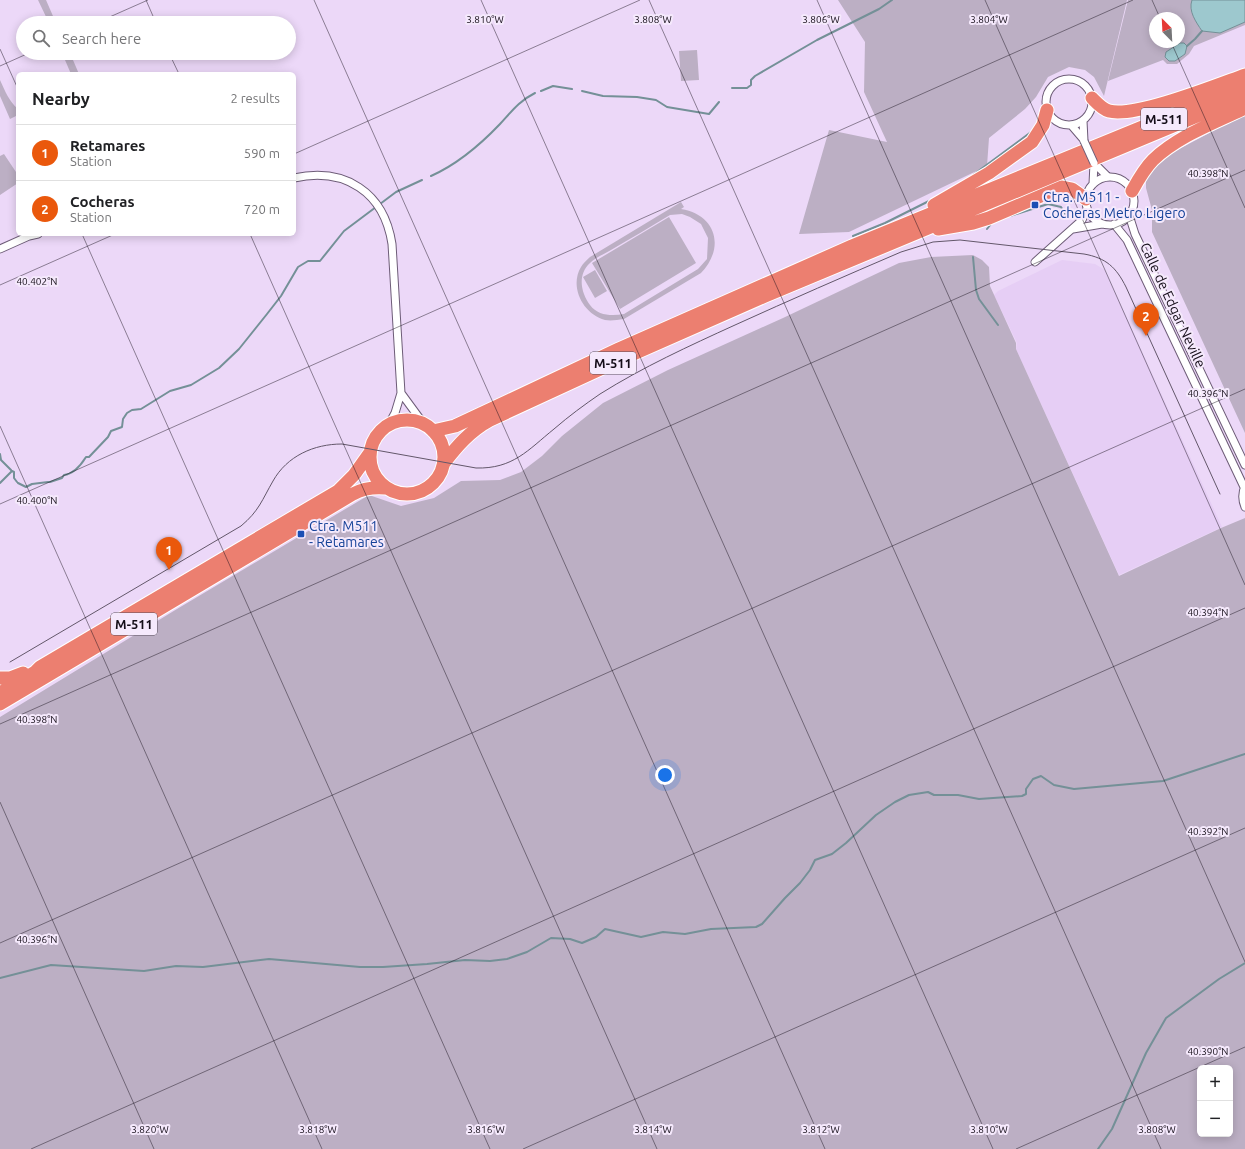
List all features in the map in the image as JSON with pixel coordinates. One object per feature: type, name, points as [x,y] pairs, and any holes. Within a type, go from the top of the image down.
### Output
[{"type":"highway","points":[[1092,98],[1103,108],[1109,111],[1118,112],[1161,103],[1245,75]]},
{"type":"highway","name":"M-511","points":[[434,431],[455,426],[619,349],[852,246],[1245,85]]},
{"type":"highway","name":"M-511","points":[[0,704],[362,489],[386,488],[403,494],[421,491],[432,485],[439,475],[444,463],[466,436],[477,427],[490,420],[758,299],[1245,96]]},
{"type":"highway","points":[[1132,191],[1140,176],[1152,161],[1175,143],[1245,108]]},
{"type":"highway","points":[[852,246],[946,199],[1000,166],[1035,139],[1043,125],[1047,110]]},
{"type":"highway","points":[[899,240],[989,218],[1058,188],[1067,187],[1072,189],[1087,204]]},
{"type":"highway","name":"M-511","points":[[0,692],[338,491],[354,475],[369,454],[375,436],[389,424],[406,419],[423,423],[434,431],[442,446],[444,463]]},
{"type":"highway","points":[[369,454],[373,473],[380,484],[386,488]]},
{"type":"highway","points":[[0,678],[10,678],[21,674],[32,667],[40,667]]},
{"type":"street","points":[[1064,79],[1080,82],[1088,88],[1092,98],[1091,111],[1083,121],[1072,126],[1062,125],[1049,115],[1045,100],[1048,92],[1054,84],[1064,79]]},
{"type":"street","points":[[1083,121],[1084,141]]},
{"type":"street","points":[[1072,126],[1084,141],[1094,163],[1108,177]]},
{"type":"street","points":[[1035,262],[1082,220],[1087,204],[1087,194],[1092,184],[1094,163]]},
{"type":"street","points":[[296,178],[317,175],[342,178],[358,186],[375,203],[390,230],[402,393],[395,413],[389,424]]},
{"type":"street","points":[[1072,229],[1102,224],[1120,223],[1129,215],[1134,203],[1132,191],[1128,185],[1122,180],[1108,177],[1092,184]]},
{"type":"street","points":[[1087,204],[1096,221],[1102,224]]},
{"type":"street","name":"Calle de Edgar Neville","points":[[1129,215],[1135,234],[1245,465]]},
{"type":"street","name":"Calle de Edgar Neville","points":[[1114,224],[1127,240],[1245,486]]},
{"type":"street","points":[[0,250],[29,236]]},
{"type":"street","points":[[402,393],[423,423]]},
{"type":"street","points":[[1245,486],[1242,500],[1245,507]]},
{"type":"shaded area","points":[[38,0],[46,0],[53,16],[46,16]]},
{"type":"shaded area","points":[[838,0],[1127,0],[1104,96],[1094,77],[1085,70],[1069,67],[1048,77],[1036,97],[1025,109],[989,138],[987,166],[849,232],[799,234],[829,130],[887,142],[864,92],[865,42]]},
{"type":"shaded area","points":[[1128,0],[1245,0],[1245,25],[1194,46],[1189,54],[1177,64],[1167,64],[1163,60],[1108,81]]},
{"type":"shaded area","points":[[1192,0],[1245,0],[1245,22],[1220,33],[1202,31],[1192,12]]},
{"type":"shaded area","points":[[1185,44],[1187,46],[1185,54],[1175,61],[1169,61],[1165,57],[1166,52],[1172,48],[1185,48]]},
{"type":"shaded area","points":[[697,50],[699,80],[681,81],[679,51]]},
{"type":"shaded area","points":[[65,60],[73,60],[78,72],[70,72]]},
{"type":"shaded area","points":[[0,80],[16,107],[16,116],[10,119],[0,96]]},
{"type":"shaded area","points":[[1245,114],[1245,433],[1152,232],[1152,210],[1146,188],[1146,177],[1166,156]]},
{"type":"shaded area","points":[[4,154],[16,172],[16,184],[0,195],[0,156]]},
{"type":"shaded area","points":[[681,202],[684,207],[681,209],[693,212],[703,218],[714,234],[715,243],[713,253],[709,263],[701,273],[624,319],[605,320],[597,317],[590,312],[580,299],[577,283],[578,275],[584,263],[590,257]],"holes":[[[682,214],[701,224],[708,238],[707,259],[698,269],[624,314],[606,314],[593,309],[584,295],[582,284],[583,273],[590,263],[670,215]]]},
{"type":"shaded area","points":[[669,217],[696,263],[620,309],[592,263]]},
{"type":"shaded area","points":[[973,255],[982,260],[989,267],[990,286],[1016,343],[1016,349],[1119,576],[1245,518],[1245,1149],[0,1149],[0,717],[177,609],[369,495],[401,506],[434,498],[461,481],[500,480],[521,472],[542,456],[562,436],[603,403],[668,370],[899,263],[931,257]]},
{"type":"shaded area","points":[[1062,260],[1095,264],[1105,270],[1222,527],[1119,575],[1016,349],[1017,343],[994,295],[998,291]]},
{"type":"shaded area","points":[[595,270],[607,291],[595,298],[583,277]]},
{"type":"waterway","points":[[732,88],[747,88],[751,85],[751,80],[755,76],[817,40],[879,9],[892,0]]},
{"type":"waterway","points":[[1187,46],[1202,31]]},
{"type":"waterway","points":[[541,91],[553,86],[572,89]]},
{"type":"waterway","points":[[582,91],[603,96],[637,97],[656,100],[667,107],[709,114],[719,102]]},
{"type":"waterway","points":[[431,176],[450,166],[476,147],[520,103],[535,93]]},
{"type":"waterway","points":[[973,175],[1031,132]]},
{"type":"waterway","points":[[18,483],[26,487],[32,484],[50,482],[71,473],[86,457],[89,457],[108,437],[111,431],[122,427],[123,419],[127,413],[132,410],[141,409],[170,391],[191,385],[219,368],[239,349],[267,314],[281,296],[298,267],[308,261],[320,261],[344,231],[396,192],[422,180]]},
{"type":"waterway","points":[[853,236],[885,223],[931,200]]},
{"type":"waterway","points":[[1010,216],[1048,204],[1061,207],[1066,215]]},
{"type":"waterway","points":[[987,229],[991,224]]},
{"type":"waterway","points":[[973,257],[976,290],[979,299],[998,325]]},
{"type":"waterway","points":[[0,454],[1,460],[11,470]]},
{"type":"waterway","points":[[0,483],[12,471],[14,472],[14,478],[17,482]]},
{"type":"waterway","points":[[0,978],[51,965],[144,971],[176,966],[203,967],[269,959],[360,967],[383,967],[465,960],[490,961],[507,959],[527,952],[551,938],[570,939],[582,943],[596,937],[605,929],[641,937],[663,932],[685,934],[711,929],[756,927],[762,924],[800,883],[810,870],[815,860],[832,854],[876,815],[895,802],[909,795],[928,792],[934,795],[958,795],[979,799],[1022,796],[1026,794],[1026,789],[1033,779],[1041,776],[1054,785],[1074,789],[1163,781],[1245,754]]},
{"type":"waterway","points":[[1098,1149],[1112,1129],[1146,1053],[1166,1018],[1219,979],[1245,963]]},
{"type":"tram line","points":[[10,662],[241,526],[256,510],[279,472],[294,458],[302,453],[321,446],[342,444],[476,468],[489,467],[510,462],[528,451],[571,415],[600,394],[649,366],[776,306],[901,252],[933,242],[960,240],[1084,254],[1098,258],[1110,264],[1126,287],[1220,494]]},
{"type":"place","name":"Ctra. M511 - Cocheras Metro Ligero","points":[[1035,205]]},
{"type":"place","name":"Cocheras","points":[[1146,336]]},
{"type":"place","name":"Ctra. M511 - Retamares","points":[[301,534]]},
{"type":"place","name":"Retamares","points":[[169,570]]}]
